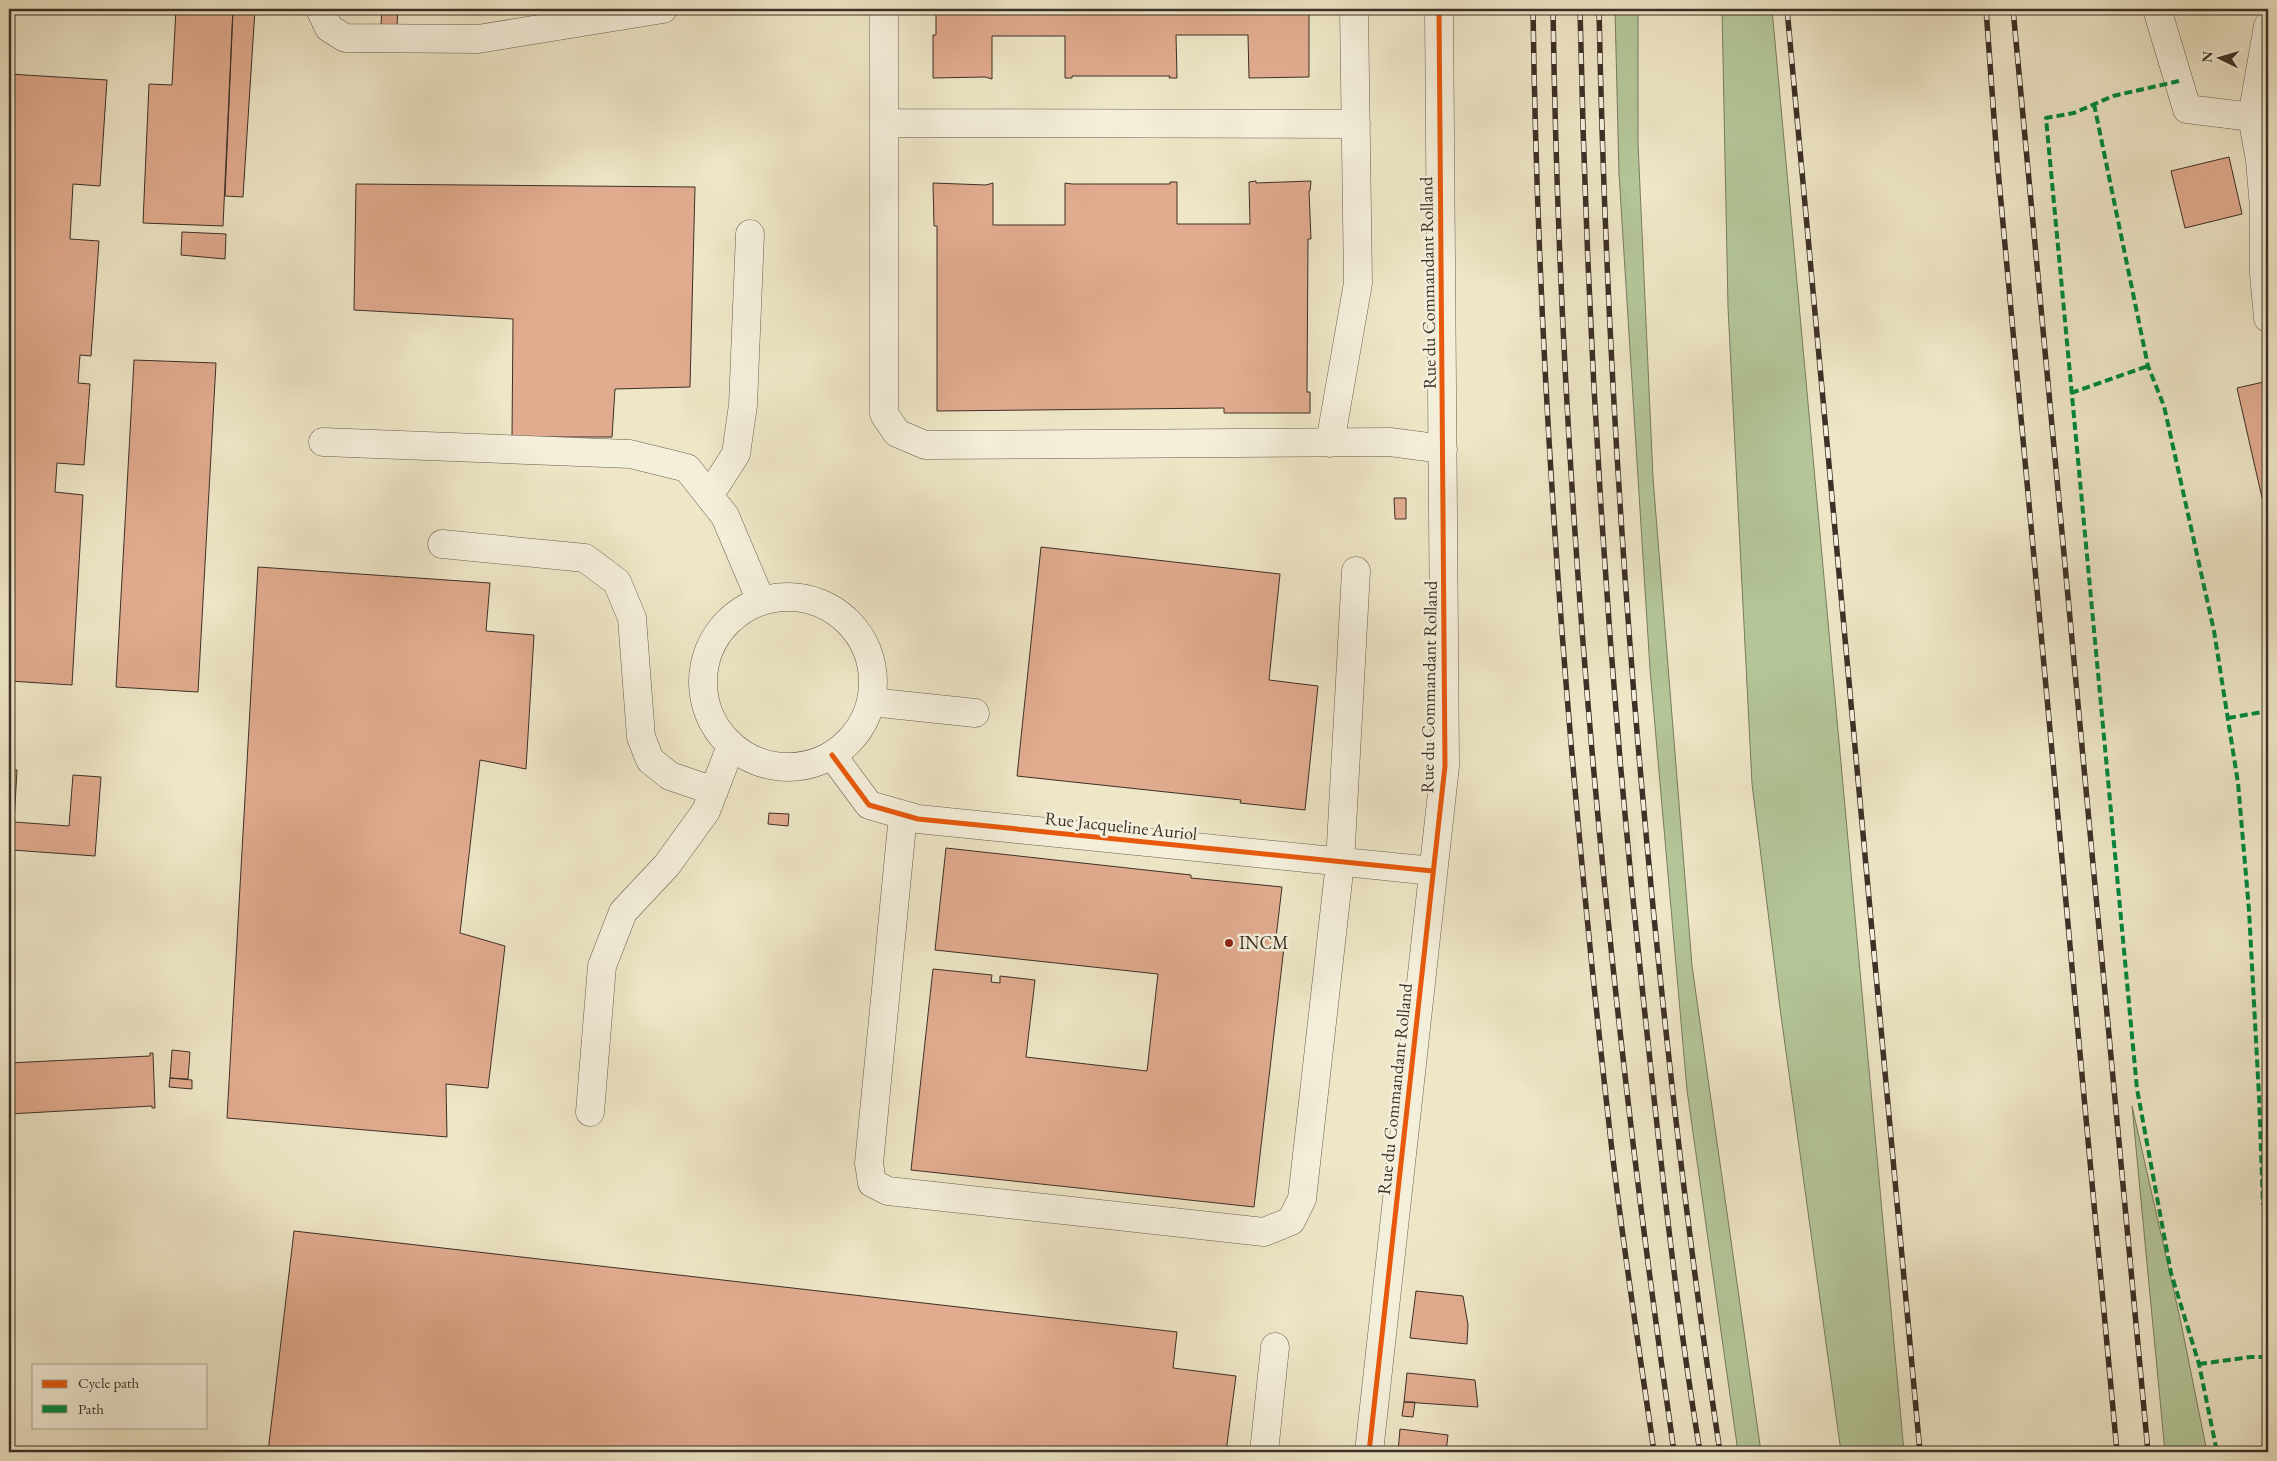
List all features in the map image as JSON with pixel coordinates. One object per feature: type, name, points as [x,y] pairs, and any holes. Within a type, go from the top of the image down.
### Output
[{"type":"street","points":[[320,9],[329,28],[344,38],[478,39],[663,9]]},
{"type":"street","points":[[884,9],[884,414],[897,434],[925,445],[1390,442],[1443,449]]},
{"type":"street","points":[[1330,442],[1358,282],[1354,9]]},
{"type":"street","name":"Rue du Commandant Rolland","points":[[1369,1452],[1445,766],[1439,9]]},
{"type":"street","points":[[2157,9],[2187,109],[2252,117]]},
{"type":"street","points":[[2268,26],[2252,117],[2260,160],[2264,208],[2264,274],[2268,318]]},
{"type":"street","points":[[884,123],[1356,124]]},
{"type":"street","points":[[709,496],[736,454],[743,405],[750,234]]},
{"type":"street","points":[[323,442],[630,454],[686,468],[726,516],[761,601]]},
{"type":"street","points":[[442,544],[585,558],[617,582],[632,618],[641,737],[650,760],[670,776],[714,791]]},
{"type":"street","points":[[903,815],[869,1163],[872,1183],[888,1191],[1264,1232],[1291,1221],[1302,1199],[1340,863],[1356,572]]},
{"type":"street","points":[[781,597],[802,598],[823,604],[840,614],[857,630],[868,650],[873,672],[871,702],[867,716],[856,736],[832,755],[819,762],[796,768],[773,767],[751,759],[731,746],[716,729],[706,707],[703,684],[705,661],[713,641],[726,624],[742,610],[761,601],[781,597]]},
{"type":"street","points":[[871,702],[974,713]]},
{"type":"street","points":[[590,1112],[602,966],[623,912],[667,865],[706,811],[731,746]]},
{"type":"street","name":"Rue Jacqueline Auriol","points":[[832,755],[868,805],[928,820],[1433,872]]},
{"type":"street","points":[[1264,1452],[1275,1346]]},
{"type":"green space","points":[[1615,9],[1638,9],[1638,143],[1653,478],[1692,966],[1761,1452],[1738,1452],[1687,1090],[1650,669],[1619,174]]},
{"type":"green space","points":[[1722,9],[1772,9],[1904,1452],[1841,1452],[1780,1008],[1752,784],[1728,307]]},
{"type":"green space","points":[[2132,1106],[2181,1323],[2207,1452],[2165,1452]]},
{"type":"building","points":[[176,9],[233,9],[223,226],[143,223],[149,84],[172,85]]},
{"type":"building","points":[[233,9],[255,9],[243,197],[225,196]]},
{"type":"building","points":[[382,9],[398,9],[397,25],[381,25]]},
{"type":"building","points":[[936,9],[1309,9],[1309,77],[1249,78],[1248,35],[1176,35],[1177,78],[1169,78],[1170,76],[1072,76],[1072,78],[1065,78],[1065,36],[992,36],[992,79],[985,77],[933,78],[933,35],[936,35]]},
{"type":"building","points":[[9,74],[107,80],[100,186],[73,184],[70,239],[99,241],[91,356],[80,355],[78,383],[90,384],[84,465],[57,463],[55,492],[83,495],[72,685],[9,681]]},
{"type":"building","points":[[2229,157],[2242,214],[2185,228],[2171,171]]},
{"type":"building","points":[[1256,181],[1256,183],[1311,181],[1309,191],[1311,239],[1308,239],[1307,392],[1310,392],[1310,413],[1224,413],[1224,408],[937,411],[937,226],[934,226],[933,183],[986,185],[993,183],[993,225],[1065,225],[1065,183],[1170,184],[1170,182],[1177,182],[1177,224],[1250,224],[1249,182]]},
{"type":"building","points":[[356,184],[695,187],[690,387],[615,389],[612,437],[512,437],[513,319],[354,310]]},
{"type":"building","points":[[182,232],[226,234],[225,259],[181,255]]},
{"type":"building","points":[[134,360],[216,363],[198,692],[116,687]]},
{"type":"building","points":[[2268,381],[2268,524],[2237,388]]},
{"type":"building","points":[[1394,498],[1406,498],[1406,519],[1395,519]]},
{"type":"building","points":[[1041,547],[1280,574],[1269,680],[1318,686],[1305,810],[1240,803],[1241,800],[1017,776]]},
{"type":"building","points":[[258,567],[490,583],[486,631],[534,635],[526,769],[480,760],[460,933],[505,946],[488,1088],[446,1084],[447,1137],[227,1118]]},
{"type":"building","points":[[9,769],[17,770],[14,822],[69,826],[73,775],[101,777],[95,856],[12,850],[12,840],[9,840]]},
{"type":"building","points":[[769,813],[789,814],[788,826],[768,824]]},
{"type":"building","points":[[946,848],[1191,875],[1191,878],[1282,887],[1275,946],[1284,947],[1254,1207],[911,1170],[933,969],[992,975],[991,982],[1000,983],[1000,976],[1035,980],[1026,1057],[1147,1071],[1158,974],[935,950]]},
{"type":"building","points":[[172,1050],[190,1052],[188,1079],[170,1078]]},
{"type":"building","points":[[150,1053],[153,1053],[155,1108],[152,1108],[152,1106],[9,1114],[9,1063],[150,1056]]},
{"type":"building","points":[[170,1078],[192,1080],[192,1089],[169,1087]]},
{"type":"building","points":[[294,1231],[1177,1332],[1173,1368],[1236,1376],[1226,1452],[268,1452]]},
{"type":"building","points":[[1416,1291],[1463,1296],[1468,1325],[1467,1344],[1410,1338]]},
{"type":"building","points":[[1407,1373],[1475,1380],[1478,1407],[1404,1402]]},
{"type":"building","points":[[1404,1402],[1415,1402],[1413,1417],[1402,1416]]},
{"type":"building","points":[[1400,1429],[1448,1435],[1446,1452],[1398,1452]]},
{"type":"railway","points":[[1533,9],[1541,293],[1558,576],[1569,718],[1581,859],[1611,1142],[1654,1452]]},
{"type":"railway","points":[[1553,9],[1557,190],[1565,371],[1576,552],[1590,732],[1607,913],[1627,1093],[1649,1273],[1674,1452]]},
{"type":"railway","points":[[1580,9],[1583,137],[1594,394],[1621,777],[1664,1190],[1684,1348],[1700,1452]]},
{"type":"railway","points":[[1599,9],[1611,350],[1625,577],[1643,804],[1676,1118],[1692,1252],[1720,1452]]},
{"type":"railway","points":[[1787,9],[1920,1452]]},
{"type":"railway","points":[[1986,9],[1997,159],[2117,1452]]},
{"type":"railway","points":[[2013,9],[2148,1452]]},
{"type":"marked path","points":[[2179,81],[2113,96],[2074,113],[2046,118],[2137,1089],[2171,1273],[2199,1364],[2217,1452]]},
{"type":"marked path","points":[[2094,104],[2148,366],[2164,406],[2214,631],[2238,783],[2249,910],[2263,1205]]},
{"type":"marked path","points":[[2071,393],[2148,366]]},
{"type":"marked path","points":[[2228,718],[2268,711]]},
{"type":"marked path","points":[[2199,1364],[2251,1357],[2268,1357]]},
{"type":"cycle path","points":[[1369,1452],[1445,766],[1439,9]]},
{"type":"cycle path","points":[[832,755],[869,805],[918,819],[1433,871]]},
{"type":"place","name":"INCM","points":[[1229,943]]}]
